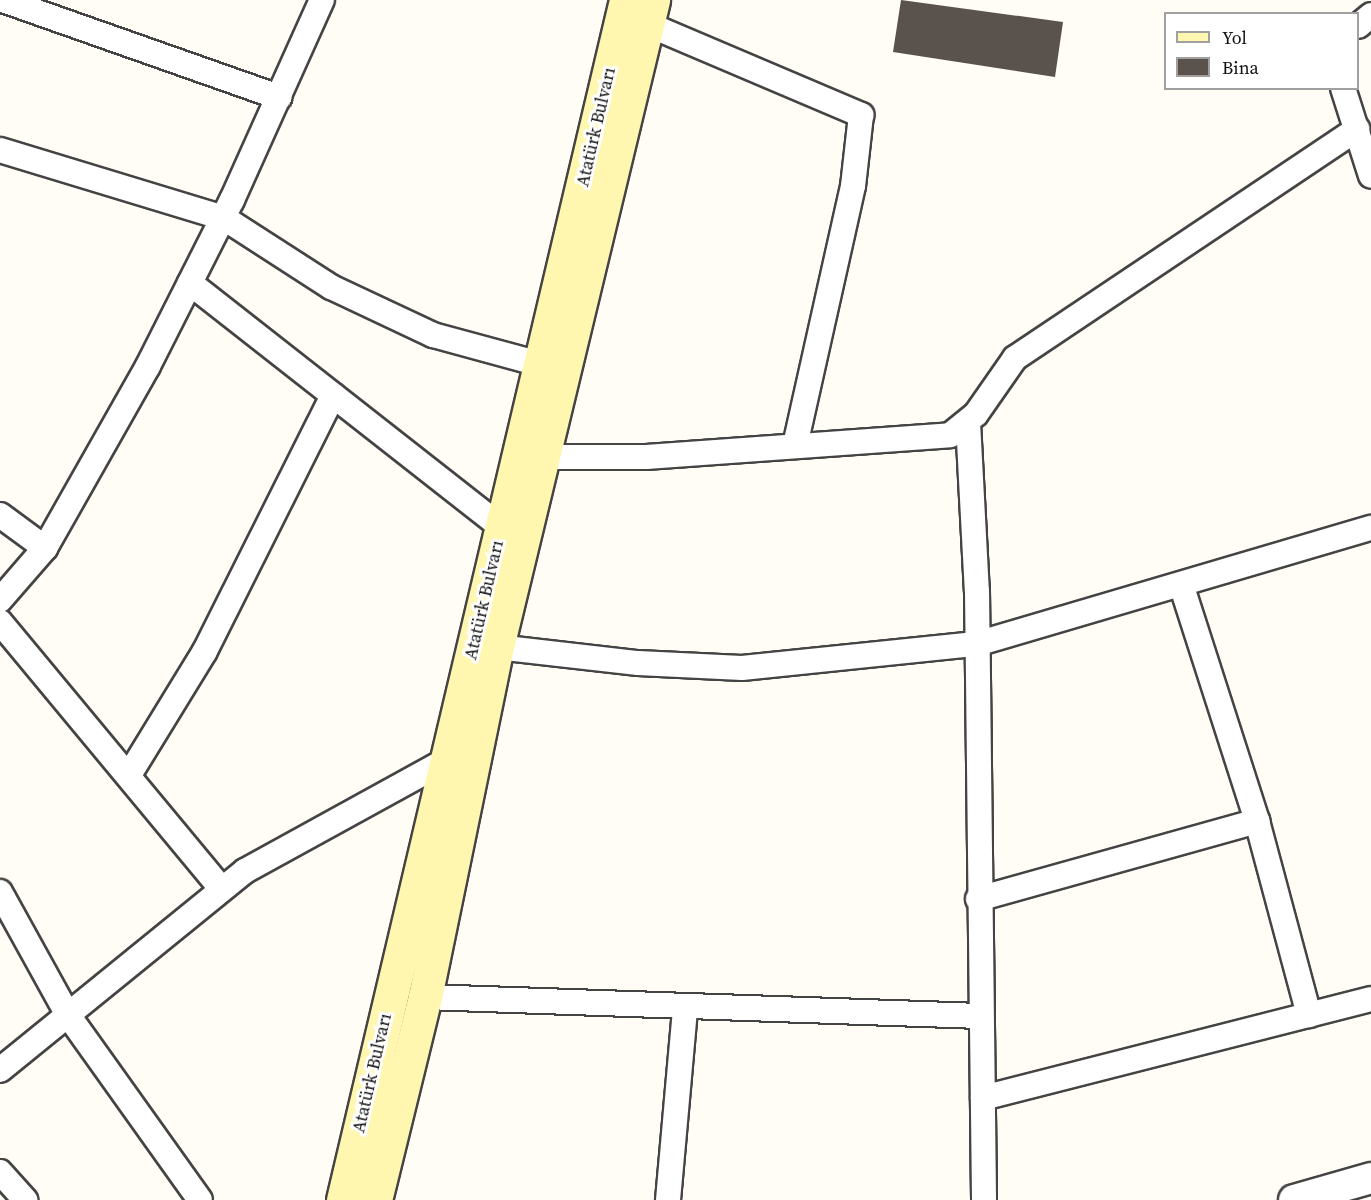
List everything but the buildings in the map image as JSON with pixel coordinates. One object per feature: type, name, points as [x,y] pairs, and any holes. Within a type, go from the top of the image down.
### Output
[{"type":"main road","name":"Atatürk Bulvarı","points":[[343,1200],[626,0]]},
{"type":"main road","name":"Atatürk Bulvarı","points":[[375,1200],[424,997],[497,647],[650,12]]},
{"type":"street","points":[[3,0],[279,97]]},
{"type":"street","points":[[0,600],[45,548],[190,283],[224,218],[322,0]]},
{"type":"street","points":[[650,12],[861,115],[853,186],[795,446]]},
{"type":"street","points":[[1359,25],[1371,15]]},
{"type":"street","points":[[1344,90],[1371,176]]},
{"type":"street","points":[[543,457],[646,457],[950,435],[968,423],[1015,358],[1357,129]]},
{"type":"street","points":[[0,150],[224,218],[331,288],[433,335],[540,364]]},
{"type":"street","points":[[190,283],[501,527]]},
{"type":"street","points":[[129,776],[206,651],[333,395]]},
{"type":"street","points":[[968,423],[976,644],[984,1200]]},
{"type":"street","points":[[0,515],[45,548]]},
{"type":"street","points":[[497,647],[742,668],[976,644],[1182,587],[1371,528]]},
{"type":"street","points":[[1182,587],[1257,821],[1309,1015]]},
{"type":"street","points":[[0,622],[222,890]]},
{"type":"street","points":[[0,1071],[245,871],[445,761]]},
{"type":"street","points":[[978,899],[1257,821]]},
{"type":"street","points":[[0,892],[68,1015],[200,1200]]},
{"type":"street","points":[[424,997],[685,1008],[981,1016]]},
{"type":"street","points":[[983,1098],[1371,999]]},
{"type":"street","points":[[668,1200],[685,1008]]},
{"type":"street","points":[[0,1172],[25,1200]]},
{"type":"street","points":[[1294,1200],[1371,1178]]}]
